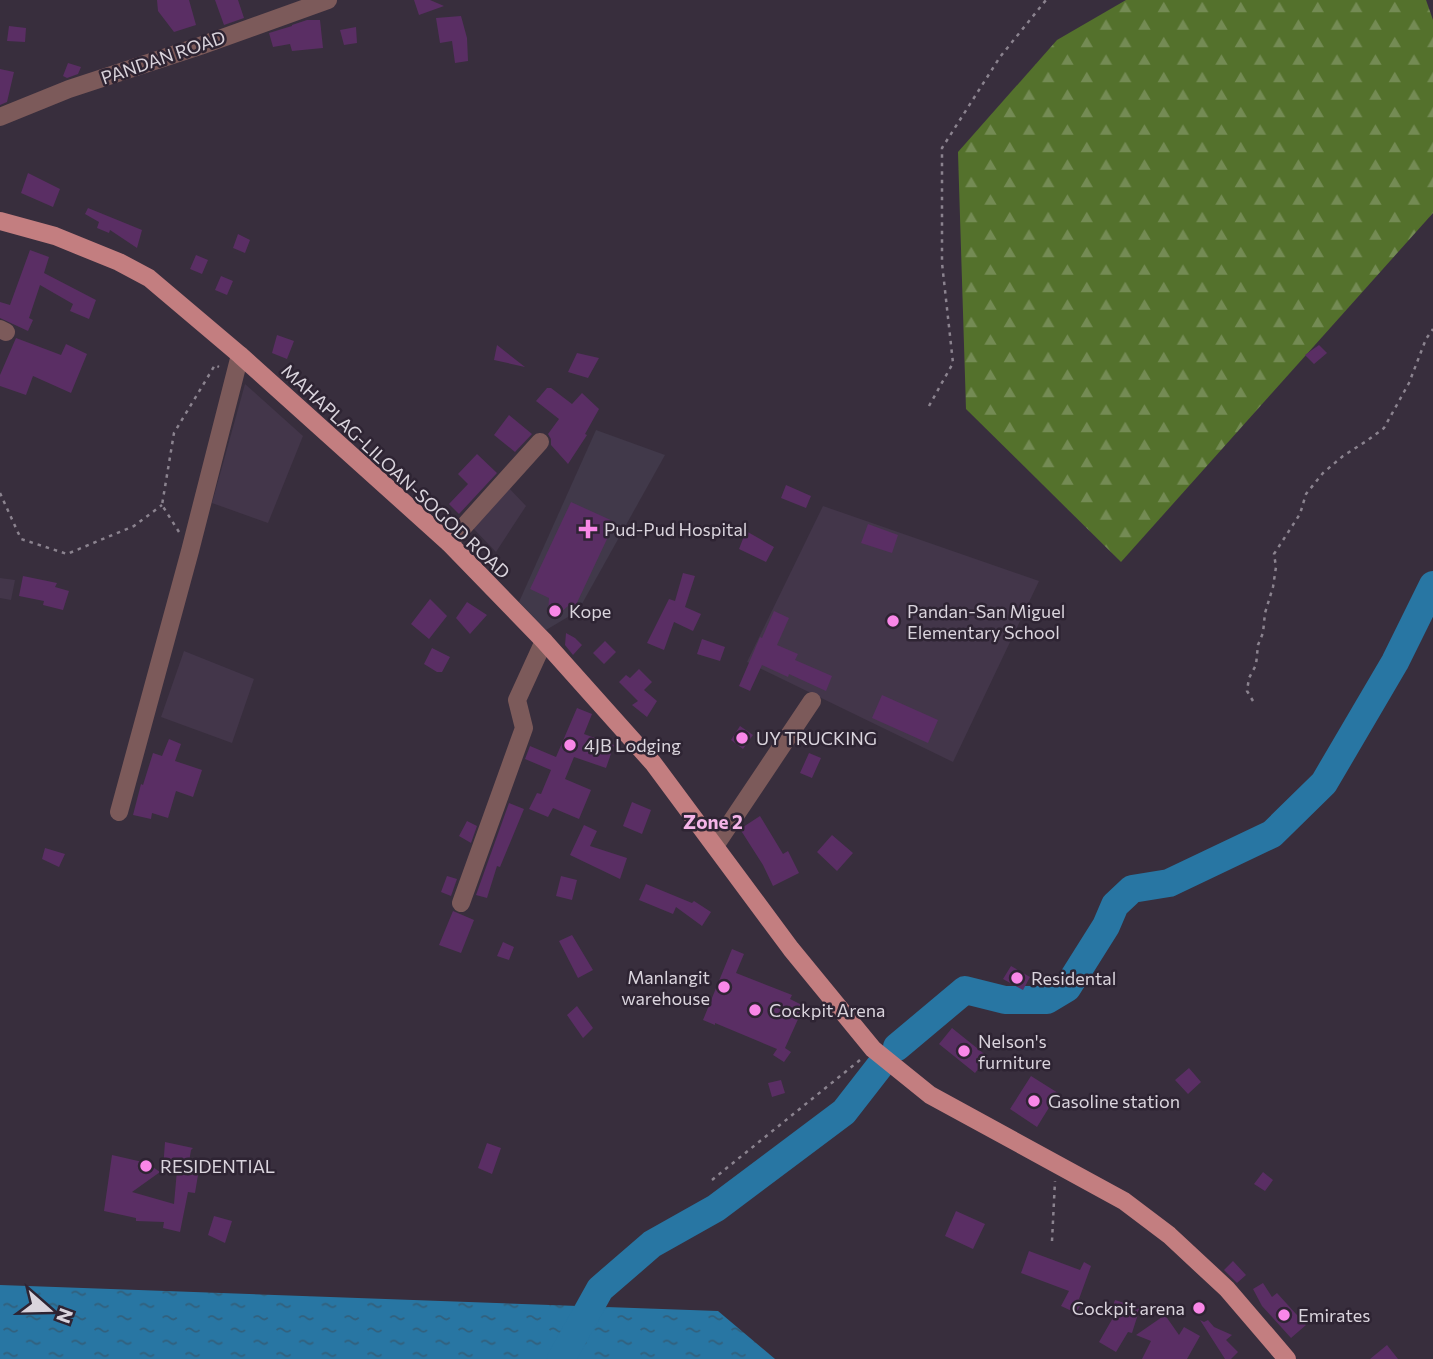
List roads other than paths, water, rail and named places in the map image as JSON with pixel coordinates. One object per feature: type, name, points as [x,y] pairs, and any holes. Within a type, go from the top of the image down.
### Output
[{"type":"main road","name":"MAHAPLAG-LILOAN-SOGOD ROAD","points":[[2,226],[55,236],[119,262],[149,278],[240,355],[449,543],[544,641],[653,763],[792,949],[873,1049],[930,1095],[1124,1201],[1169,1235],[1227,1289],[1287,1359]]},
{"type":"street","name":"PANDAN ROAD","points":[[0,117],[68,89],[328,0]]},
{"type":"street","points":[[119,812],[240,355]]},
{"type":"street","points":[[449,543],[540,442]]},
{"type":"street","points":[[461,903],[524,728],[517,700],[544,641]]},
{"type":"street","points":[[715,846],[812,701]]},
{"type":"water","points":[[0,1285],[718,1311],[775,1359],[0,1359]]},
{"type":"waterway","points":[[897,1047],[965,990],[1005,1000],[1047,1000],[1067,988],[1106,926],[1115,905],[1132,889],[1169,883],[1272,834],[1324,783],[1395,662],[1433,585]]},
{"type":"waterway","points":[[561,1359],[600,1289],[652,1244],[716,1208],[844,1112],[879,1067]]},
{"type":"place","name":"Pud-Pud Hospital","points":[[588,529]]},
{"type":"place","name":"Kope","points":[[555,611]]},
{"type":"place","name":"Pandan-San Miguel Elementary School","points":[[893,621]]},
{"type":"place","name":"UY TRUCKING","points":[[742,738]]},
{"type":"place","name":"4JB Lodging","points":[[570,745]]},
{"type":"place","name":"Residental","points":[[1017,978]]},
{"type":"place","name":"Manlangit warehouse","points":[[724,987]]},
{"type":"place","name":"Cockpit Arena","points":[[755,1010]]},
{"type":"place","name":"Nelson's furniture","points":[[964,1051]]},
{"type":"place","name":"Gasoline station","points":[[1034,1101]]},
{"type":"place","name":"RESIDENTIAL","points":[[146,1166]]},
{"type":"place","name":"Cockpit arena","points":[[1199,1308]]},
{"type":"place","name":"Emirates","points":[[1284,1315]]},
{"type":"district","name":"Zone 2","points":[[713,821]]}]
